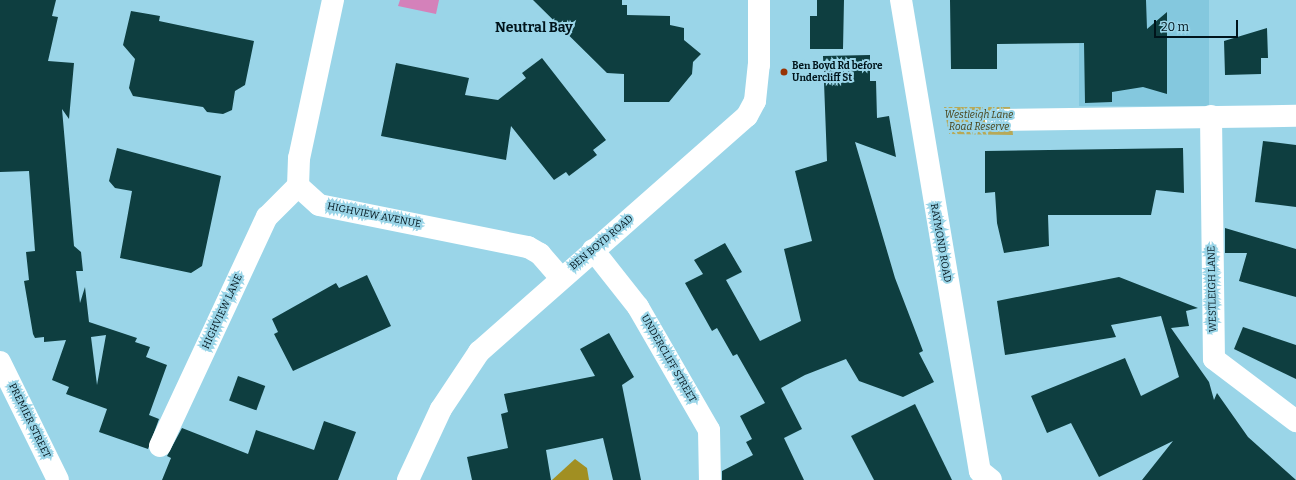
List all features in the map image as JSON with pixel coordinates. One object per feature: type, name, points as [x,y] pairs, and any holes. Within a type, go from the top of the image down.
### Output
[{"type":"street","points":[[298,186],[299,158],[333,0]]},
{"type":"street","name":"BEN BOYD ROAD","points":[[408,480],[440,409],[479,352],[560,277],[747,116],[755,101],[759,65],[759,0]]},
{"type":"street","name":"RAYMOND ROAD","points":[[901,0],[980,471],[991,480]]},
{"type":"street","name":"WESTLEIGH LANE","points":[[1211,116],[1214,359],[1296,421]]},
{"type":"street","points":[[996,120],[1296,116]]},
{"type":"street","name":"HIGHVIEW AVENUE","points":[[298,186],[319,205],[528,247],[540,254],[560,277]]},
{"type":"street","name":"HIGHVIEW LANE","points":[[160,446],[267,216],[298,186]]},
{"type":"street","name":"UNDERCLIFF STREET","points":[[593,250],[638,307],[709,430],[710,480]]},
{"type":"street","name":"PREMIER STREET","points":[[0,362],[58,480]]},
{"type":"shaded area","points":[[400,0],[439,0],[436,14],[398,6]]},
{"type":"shaded area","points":[[1079,0],[1209,0],[1209,106],[1079,106]]},
{"type":"shaded area","points":[[575,459],[587,468],[589,480],[552,480]]},
{"type":"green space","name":"Westleigh Lane Road Reserve","points":[[944,107],[1010,107],[1013,135],[949,134]]},
{"type":"building","points":[[0,0],[56,0],[52,16],[58,17],[48,61],[74,63],[69,119],[62,109],[74,246],[81,252],[83,271],[76,271],[80,303],[85,287],[89,322],[137,338],[135,342],[150,347],[146,357],[167,365],[149,415],[159,419],[148,449],[99,432],[107,409],[66,394],[69,387],[52,380],[66,340],[44,342],[44,337],[35,338],[33,334],[24,281],[29,280],[26,252],[35,251],[29,171],[0,172]],"holes":[[[106,335],[97,385],[91,337]]]},
{"type":"building","points":[[533,0],[622,0],[622,5],[627,5],[627,15],[670,16],[670,25],[684,28],[684,40],[701,54],[693,62],[692,74],[669,102],[624,102],[624,74],[607,73]]},
{"type":"building","points":[[817,0],[844,0],[843,49],[810,49],[810,16],[817,16]]},
{"type":"building","points":[[950,0],[1146,0],[1147,29],[1167,12],[1167,94],[1143,87],[1112,92],[1112,102],[1085,103],[1084,43],[997,44],[997,69],[951,69]]},
{"type":"building","points":[[131,11],[160,16],[159,21],[254,41],[245,85],[235,91],[232,110],[223,114],[207,112],[203,107],[133,96],[129,88],[135,59],[123,45]]},
{"type":"building","points":[[1267,28],[1268,58],[1261,58],[1261,74],[1225,75],[1224,41]]},
{"type":"building","points":[[870,55],[870,81],[876,81],[877,118],[889,116],[896,157],[855,142],[895,278],[923,351],[919,353],[934,382],[903,397],[859,381],[846,359],[805,375],[781,388],[802,429],[784,438],[804,480],[722,480],[722,471],[753,455],[746,442],[752,439],[740,416],[765,403],[737,354],[733,356],[717,328],[712,331],[685,283],[703,274],[694,260],[725,243],[742,272],[726,280],[760,341],[801,321],[784,249],[812,241],[795,171],[827,161],[823,56]]},
{"type":"building","points":[[542,58],[606,140],[593,150],[597,155],[569,176],[566,172],[554,180],[511,126],[506,160],[381,136],[396,63],[469,78],[465,95],[498,100],[526,78],[522,73]]},
{"type":"building","points":[[1263,141],[1296,145],[1296,207],[1255,202]]},
{"type":"building","points":[[117,148],[221,176],[202,266],[191,273],[120,258],[132,191],[115,188],[109,181]]},
{"type":"building","points":[[1183,148],[1184,193],[1156,190],[1151,215],[1048,215],[1049,246],[1004,253],[997,223],[995,192],[985,193],[985,151]]},
{"type":"building","points":[[1225,228],[1296,249],[1296,297],[1239,281],[1247,253],[1225,253]]},
{"type":"building","points":[[367,275],[391,326],[293,371],[274,334],[278,332],[272,319],[336,283],[339,288]]},
{"type":"building","points":[[1119,277],[1198,308],[1186,311],[1189,326],[1171,328],[1209,382],[1214,400],[1217,393],[1248,437],[1296,480],[1142,480],[1173,441],[1099,477],[1071,423],[1047,433],[1031,396],[1125,358],[1141,396],[1179,377],[1161,316],[1111,325],[1116,337],[1005,355],[997,301]]},
{"type":"building","points":[[1243,327],[1296,345],[1296,379],[1234,349]]},
{"type":"building","points":[[609,333],[634,377],[622,385],[641,480],[613,480],[603,438],[546,450],[551,480],[472,480],[467,457],[508,448],[501,414],[508,412],[504,394],[595,376],[580,349]]},
{"type":"building","points":[[238,376],[265,386],[256,410],[229,400]]},
{"type":"building","points":[[915,404],[952,480],[874,480],[851,436]]},
{"type":"building","points":[[324,421],[356,432],[338,480],[162,480],[171,458],[167,456],[182,428],[248,454],[256,430],[314,450]]},
{"type":"place","name":"Ben Boyd Rd before Undercliff St","points":[[784,72]]},
{"type":"district","name":"Neutral Bay","points":[[534,28]]}]
